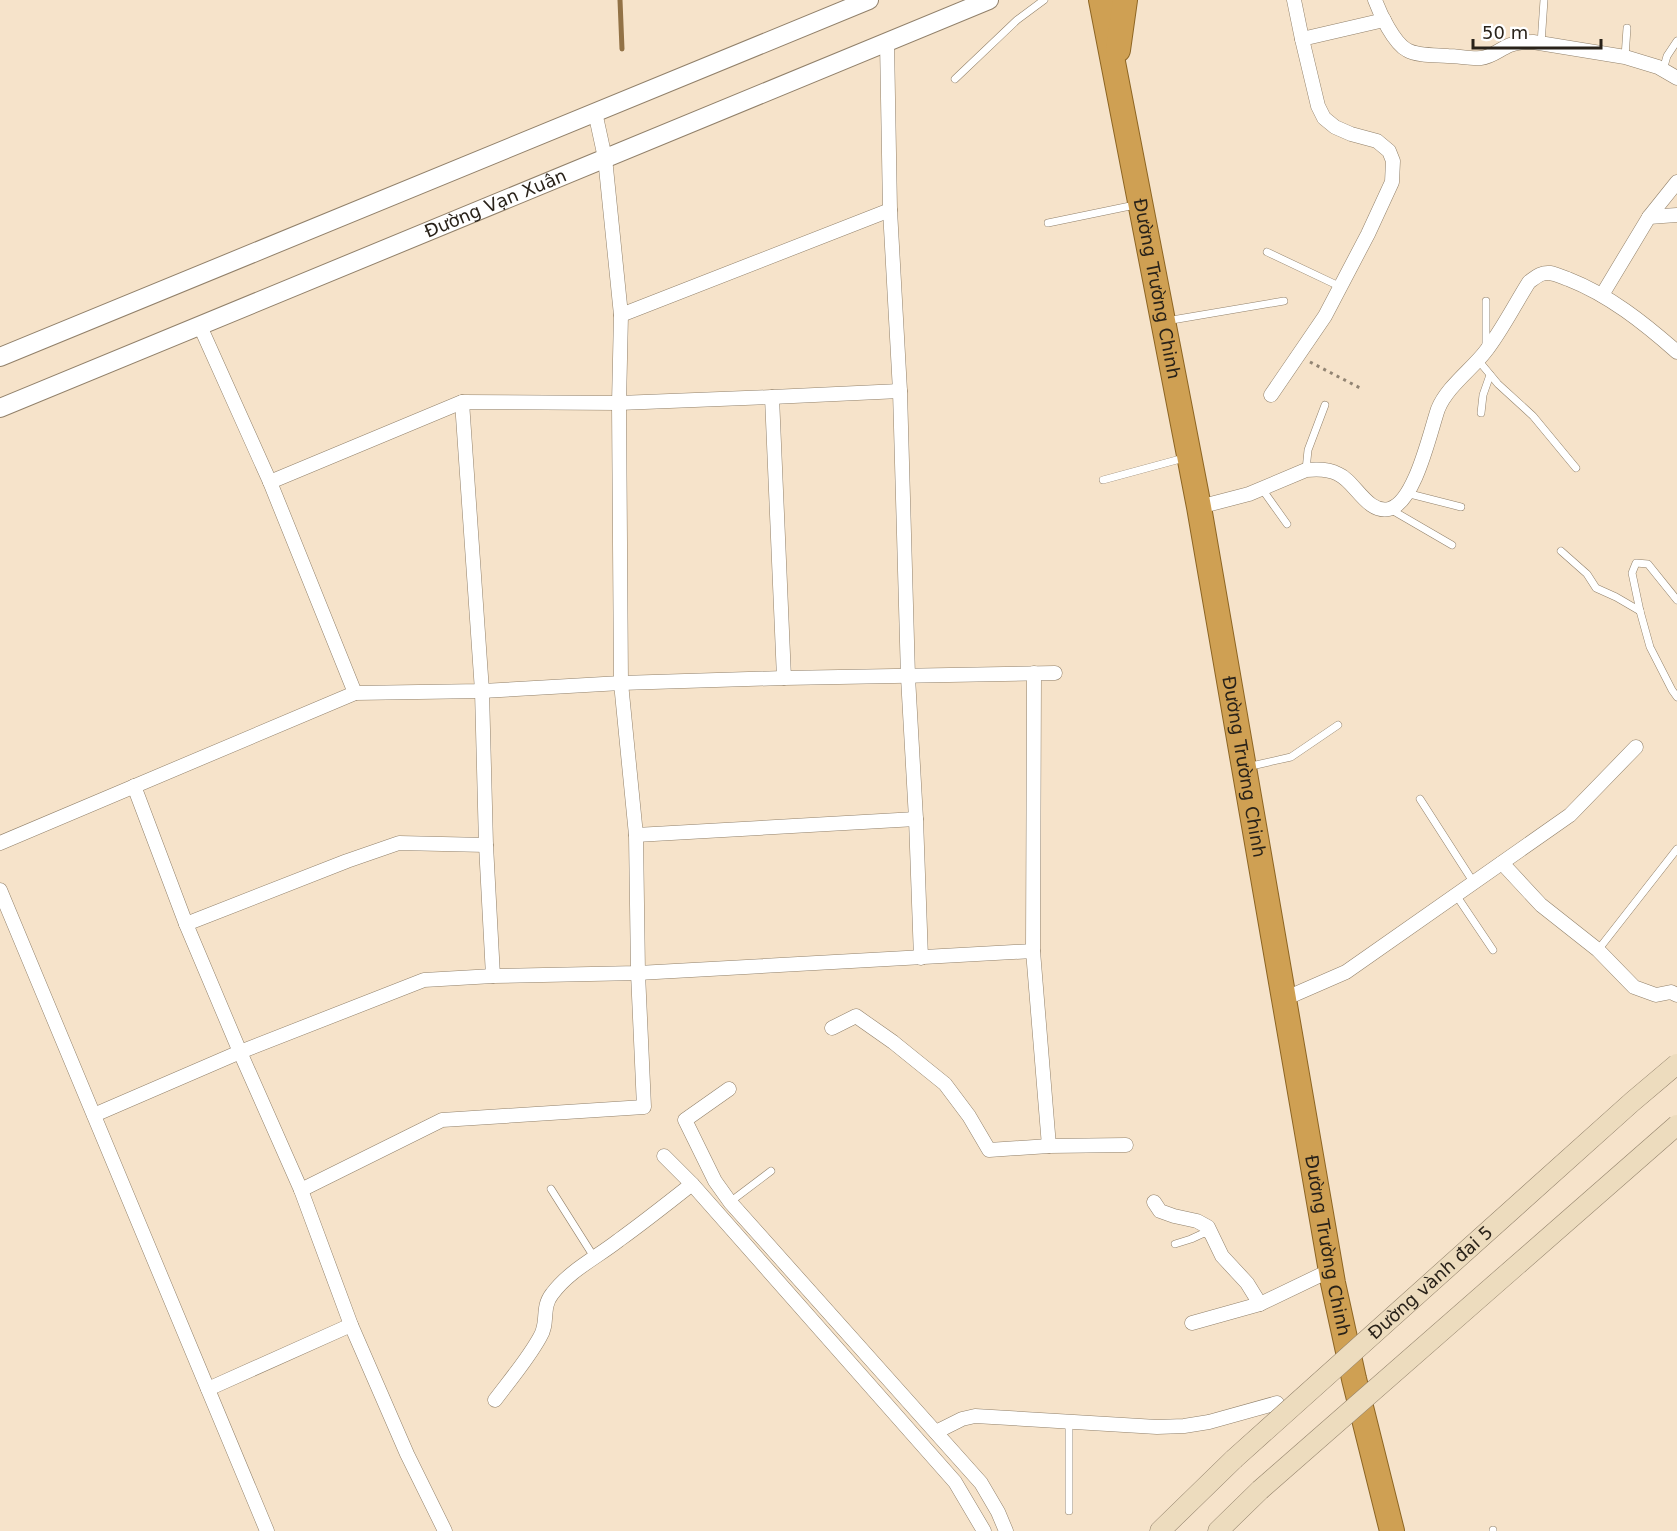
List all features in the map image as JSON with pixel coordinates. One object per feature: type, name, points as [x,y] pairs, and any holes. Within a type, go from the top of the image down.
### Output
[{"type":"highway","name":"Đường Trường Chinh","points":[[1101,0],[1190,457],[1331,1269],[1354,1379],[1392,1531]]},
{"type":"highway","points":[[1115,73],[1125,0]]},
{"type":"main road","name":"Đường vành đai 5","points":[[1160,1531],[1234,1460],[1677,1064]]},
{"type":"main road","points":[[1218,1531],[1260,1490],[1677,1125]]},
{"type":"street","points":[[0,357],[869,0]]},
{"type":"street","name":"Đường Vạn Xuân","points":[[0,408],[989,0]]},
{"type":"street","points":[[1271,395],[1325,316],[1392,182],[1393,161],[1389,151],[1377,141],[1351,134],[1335,127],[1324,118],[1318,106],[1294,0]]},
{"type":"street","points":[[1375,0],[1384,20],[1407,51],[1426,55],[1481,58],[1494,55],[1510,45],[1523,42],[1625,57],[1658,67],[1677,78]]},
{"type":"street","points":[[1302,39],[1384,20]]},
{"type":"street","points":[[887,42],[890,210],[900,391],[908,677],[921,958]]},
{"type":"street","points":[[300,1190],[442,1120],[644,1107],[638,973],[636,835],[621,683],[619,403],[621,315],[605,158],[595,112]]},
{"type":"street","points":[[1602,295],[1648,217],[1677,182]]},
{"type":"street","points":[[621,315],[890,210]]},
{"type":"street","points":[[1648,217],[1677,215]]},
{"type":"street","points":[[1199,507],[1249,494],[1306,470],[1317,468],[1339,474],[1372,506],[1380,510],[1390,509],[1399,504],[1425,452],[1439,406],[1458,381],[1482,356],[1529,282],[1540,274],[1551,273],[1602,295],[1646,325],[1677,352]]},
{"type":"street","points":[[200,326],[270,482],[355,693]]},
{"type":"street","points":[[270,482],[462,402],[619,403],[900,391]]},
{"type":"street","points":[[772,398],[784,678]]},
{"type":"street","points":[[462,402],[482,691],[486,845],[493,976]]},
{"type":"street","points":[[1034,673],[1033,951],[1049,1146]]},
{"type":"street","points":[[0,843],[355,693],[482,691],[621,683],[784,678],[1055,673]]},
{"type":"street","points":[[1284,999],[1346,972],[1502,863],[1570,814],[1636,747]]},
{"type":"street","points":[[134,786],[186,924],[300,1190],[351,1325],[407,1454],[445,1531]]},
{"type":"street","points":[[636,835],[916,819]]},
{"type":"street","points":[[186,924],[399,843],[486,845]]},
{"type":"street","points":[[1502,863],[1541,905],[1598,950],[1634,987],[1656,995],[1671,992],[1677,995]]},
{"type":"street","points":[[0,890],[267,1531]]},
{"type":"street","points":[[94,1115],[240,1052],[424,980],[638,973],[1033,951]]},
{"type":"street","points":[[832,1028],[856,1016],[893,1042],[945,1084],[969,1116],[989,1150],[1049,1146],[1126,1145]]},
{"type":"street","points":[[729,1089],[685,1119],[714,1180],[730,1202],[981,1483],[1006,1531]]},
{"type":"street","points":[[664,1156],[692,1184],[955,1482],[984,1531]]},
{"type":"street","points":[[495,1400],[541,1336],[546,1324],[544,1308],[549,1297],[558,1287],[579,1266],[618,1241],[692,1184]]},
{"type":"street","points":[[1154,1202],[1160,1211],[1197,1221],[1208,1227],[1222,1256],[1247,1283],[1260,1304]]},
{"type":"street","points":[[1192,1323],[1260,1304],[1331,1269]]},
{"type":"street","points":[[208,1389],[351,1325]]},
{"type":"street","points":[[936,1432],[962,1419],[975,1416],[1157,1427],[1184,1426],[1209,1422],[1277,1403]]},
{"type":"lane","points":[[955,79],[1017,20],[1044,0]]},
{"type":"lane","points":[[1541,44],[1544,0]]},
{"type":"lane","points":[[1625,57],[1627,28]]},
{"type":"lane","points":[[1663,70],[1667,56],[1677,41]]},
{"type":"lane","points":[[1048,223],[1141,203]]},
{"type":"lane","points":[[1267,252],[1341,287]]},
{"type":"lane","points":[[1164,321],[1284,301]]},
{"type":"lane","points":[[1486,302],[1482,356],[1490,375],[1533,416],[1576,468]]},
{"type":"lane","points":[[1481,413],[1483,395],[1490,375]]},
{"type":"lane","points":[[1306,470],[1308,450],[1325,405]]},
{"type":"lane","points":[[1102,480],[1190,457]]},
{"type":"lane","points":[[1262,489],[1287,524]]},
{"type":"lane","points":[[1406,493],[1461,507]]},
{"type":"lane","points":[[1390,509],[1452,545]]},
{"type":"lane","points":[[1561,551],[1587,574],[1596,588],[1640,611]]},
{"type":"lane","points":[[1677,600],[1648,564],[1636,563],[1632,573],[1650,647],[1677,697]]},
{"type":"lane","points":[[1244,767],[1291,757],[1338,725]]},
{"type":"lane","points":[[1420,799],[1474,883]]},
{"type":"lane","points":[[1598,950],[1677,849]]},
{"type":"lane","points":[[1456,895],[1493,950]]},
{"type":"lane","points":[[730,1202],[771,1171]]},
{"type":"lane","points":[[551,1189],[594,1257]]},
{"type":"lane","points":[[1175,1244],[1204,1233],[1214,1237]]},
{"type":"lane","points":[[1069,1511],[1070,1422]]},
{"type":"path","points":[[1298,356],[1362,389]]},
{"type":"waterway","points":[[620,0],[622,49]]}]
